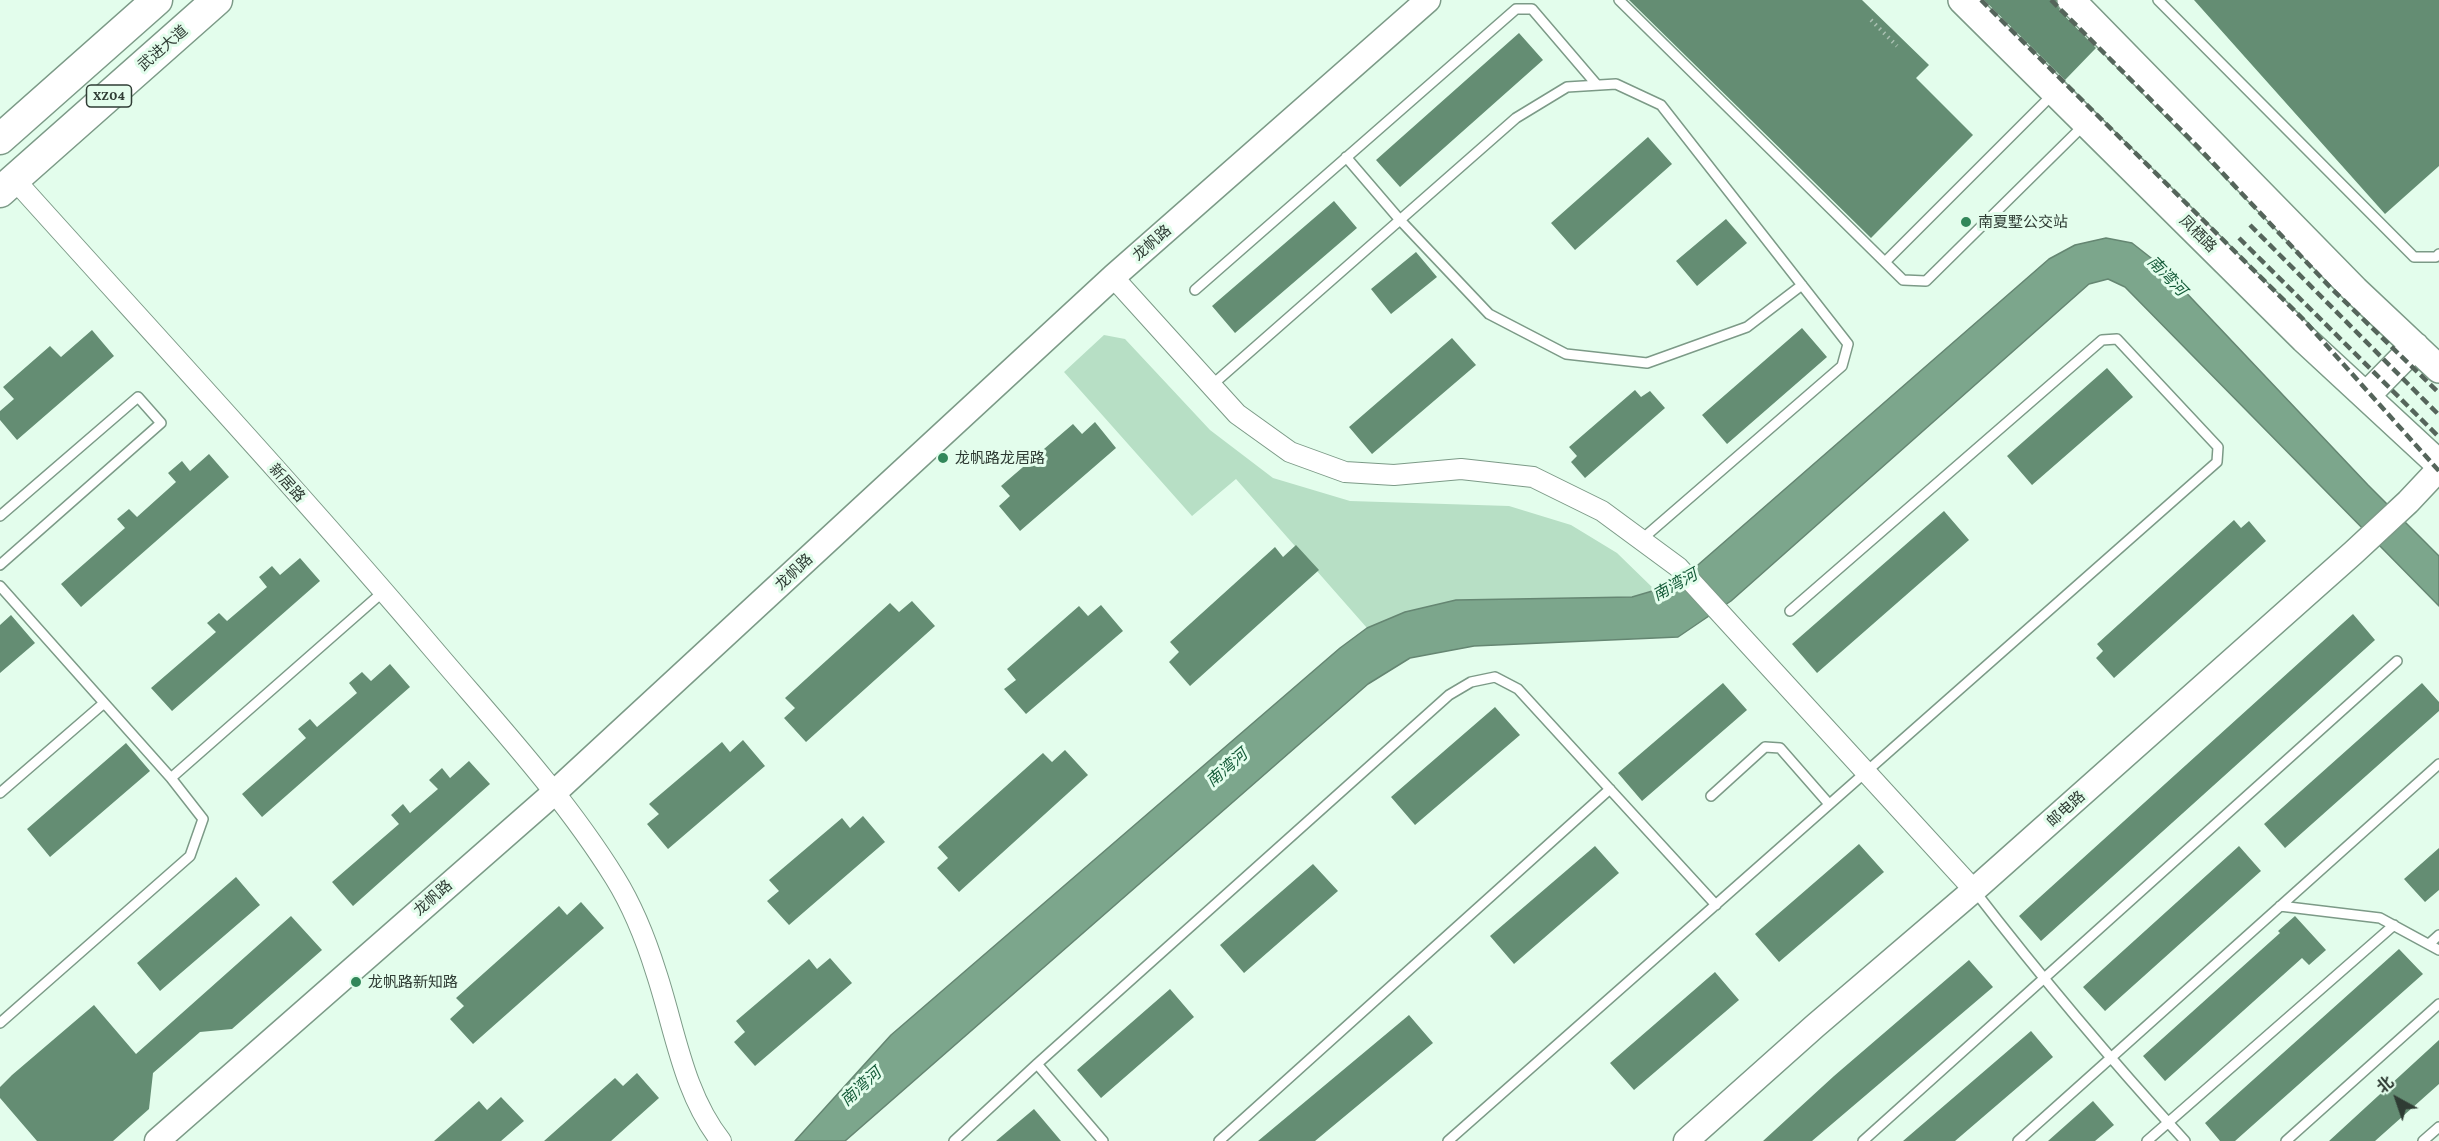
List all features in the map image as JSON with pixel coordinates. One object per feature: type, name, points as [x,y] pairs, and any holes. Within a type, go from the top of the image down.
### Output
[{"type":"main road","name":"XZ04","points":[[0,139],[157,0]]},
{"type":"main road","name":"武进大道","points":[[7,186],[217,0]]},
{"type":"main road","name":"凤栖路","points":[[1962,0],[2304,339],[2439,464]]},
{"type":"main road","points":[[2072,0],[2355,290],[2439,369]]},
{"type":"main road","points":[[2366,396],[2415,346]]},
{"type":"street","name":"龙帆路","points":[[157,1141],[555,792],[1113,277],[1428,0]]},
{"type":"street","name":"新居路","points":[[7,186],[384,591],[555,792],[615,878],[633,911],[657,973],[680,1059],[710,1127],[721,1141]]},
{"type":"street","points":[[1113,277],[1237,414],[1290,452],[1345,472],[1394,475],[1461,469],[1533,477],[1602,511],[1678,567],[1974,891]]},
{"type":"street","name":"邮电路","points":[[1686,1141],[1815,1026],[1974,891],[2353,553],[2408,502],[2439,469]]},
{"type":"lane","points":[[1619,0],[1903,280],[1926,281],[2086,123]]},
{"type":"lane","points":[[2158,0],[2414,257],[2439,254]]},
{"type":"lane","points":[[1195,290],[1516,9],[1532,9],[1597,85]]},
{"type":"lane","points":[[1212,386],[1516,118],[1567,87],[1616,84],[1661,105],[1848,344],[1842,366],[1641,540]]},
{"type":"lane","points":[[1885,262],[2055,92]]},
{"type":"lane","points":[[1346,157],[1400,220],[1489,314],[1566,354],[1647,363],[1747,327],[1802,285]]},
{"type":"lane","points":[[1448,1141],[2217,462],[2218,447],[2117,339],[2102,340],[1790,611]]},
{"type":"lane","points":[[0,516],[138,398],[161,423],[0,565]]},
{"type":"lane","points":[[0,585],[171,778],[203,819],[190,856],[0,1023]]},
{"type":"lane","points":[[171,778],[384,591]]},
{"type":"lane","points":[[1863,1141],[2397,661]]},
{"type":"lane","points":[[954,1141],[1449,694],[1471,681],[1495,677],[1518,689],[1716,905]]},
{"type":"lane","points":[[0,793],[104,703]]},
{"type":"lane","points":[[1711,796],[1765,747],[1780,748],[1829,804]]},
{"type":"lane","points":[[2018,1141],[2439,764]]},
{"type":"lane","points":[[1219,1141],[1610,789]]},
{"type":"lane","points":[[1974,891],[2110,1059],[2185,1141]]},
{"type":"lane","points":[[2280,906],[2380,918],[2439,950]]},
{"type":"lane","points":[[2147,1141],[2394,925]]},
{"type":"lane","points":[[2429,944],[2439,935]]},
{"type":"lane","points":[[2286,1141],[2439,1004]]},
{"type":"lane","points":[[1037,1064],[1103,1141]]},
{"type":"lane","points":[[2423,1141],[2439,1127]]},
{"type":"path","points":[[1871,20],[1897,45]]},
{"type":"shaded area","points":[[1104,335],[1125,339],[1210,430],[1273,478],[1350,501],[1509,506],[1571,525],[1617,553],[1655,590],[1632,597],[1456,600],[1406,612],[1367,628],[1236,479],[1192,516],[1064,372]]},
{"type":"water","name":"南湾河","points":[[2106,238],[2132,243],[2160,265],[2368,485],[2439,556],[2439,606],[2125,287],[2108,279],[2089,284],[1731,601],[1678,637],[1474,646],[1410,658],[1368,684],[845,1141],[795,1141],[891,1035],[1340,648],[1367,628],[1405,612],[1456,600],[1632,597],[1666,587],[1699,564],[2049,259],[2075,245]]},
{"type":"building","points":[[1629,0],[1862,0],[1929,65],[1916,78],[1973,135],[1871,238]]},
{"type":"building","points":[[1984,0],[2056,0],[2060,11],[2096,48],[2065,80]]},
{"type":"building","points":[[2194,0],[2439,0],[2439,166],[2385,214]]},
{"type":"building","points":[[1519,33],[1543,60],[1400,187],[1376,160]]},
{"type":"building","points":[[1648,137],[1672,164],[1575,250],[1551,223]]},
{"type":"building","points":[[1334,201],[1357,228],[1235,333],[1212,306]]},
{"type":"building","points":[[1726,219],[1747,243],[1697,286],[1676,261]]},
{"type":"building","points":[[1416,252],[1437,277],[1391,314],[1371,289]]},
{"type":"building","points":[[1802,328],[1827,357],[1727,444],[1702,415]]},
{"type":"building","points":[[92,330],[114,356],[17,440],[0,420],[0,411],[14,399],[3,387],[50,346],[61,357]]},
{"type":"building","points":[[1452,338],[1476,365],[1372,454],[1349,427]]},
{"type":"building","points":[[2107,368],[2133,397],[2032,485],[2007,456]]},
{"type":"building","points":[[1635,390],[1641,397],[1650,391],[1665,408],[1585,478],[1571,462],[1577,456],[1569,447]]},
{"type":"building","points":[[1095,422],[1116,448],[1020,531],[999,506],[1010,496],[1001,486],[1073,424],[1082,434]]},
{"type":"building","points":[[209,454],[229,477],[81,607],[61,584],[125,528],[117,519],[129,509],[137,517],[176,482],[168,473],[182,461],[190,471]]},
{"type":"building","points":[[1944,511],[1969,540],[1817,673],[1792,644]]},
{"type":"building","points":[[2234,520],[2241,528],[2249,521],[2266,541],[2114,678],[2096,658],[2103,651],[2097,644]]},
{"type":"building","points":[[1296,545],[1319,570],[1190,686],[1169,662],[1179,652],[1170,642],[1275,547],[1283,557]]},
{"type":"building","points":[[300,558],[320,581],[172,711],[151,688],[216,632],[207,623],[219,613],[227,621],[267,587],[259,577],[272,566],[280,575]]},
{"type":"building","points":[[912,601],[935,626],[806,742],[784,718],[795,708],[785,698],[890,603],[899,612]]},
{"type":"building","points":[[1101,605],[1123,631],[1026,714],[1004,689],[1016,680],[1007,669],[1079,606],[1088,616]]},
{"type":"building","points":[[2353,614],[2375,640],[2041,941],[2019,916]]},
{"type":"building","points":[[11,615],[35,643],[0,673],[0,625]]},
{"type":"building","points":[[390,664],[410,687],[262,817],[242,794],[306,738],[298,729],[310,719],[317,727],[357,693],[349,683],[362,672],[371,681]]},
{"type":"building","points":[[1723,683],[1747,710],[1642,801],[1618,773]]},
{"type":"building","points":[[2422,683],[2439,702],[2439,711],[2285,848],[2264,824]]},
{"type":"building","points":[[1495,707],[1520,735],[1415,825],[1391,797]]},
{"type":"building","points":[[743,740],[765,766],[668,849],[647,824],[659,814],[649,804],[722,742],[730,752]]},
{"type":"building","points":[[126,743],[150,771],[50,857],[27,829]]},
{"type":"building","points":[[1065,750],[1088,775],[959,892],[937,868],[948,858],[938,847],[1043,753],[1052,762]]},
{"type":"building","points":[[469,761],[490,784],[353,906],[332,882],[399,824],[391,815],[403,804],[410,813],[438,789],[429,780],[442,768],[450,778]]},
{"type":"building","points":[[863,816],[885,842],[789,925],[767,901],[779,891],[769,880],[842,818],[850,828]]},
{"type":"building","points":[[1859,844],[1884,872],[1779,962],[1755,934]]},
{"type":"building","points":[[1595,846],[1619,873],[1514,964],[1490,936]]},
{"type":"building","points":[[2239,846],[2261,871],[2105,1011],[2083,987]]},
{"type":"building","points":[[2439,848],[2439,890],[2425,902],[2404,879]]},
{"type":"building","points":[[1313,864],[1338,891],[1244,973],[1220,945]]},
{"type":"building","points":[[236,877],[260,905],[160,991],[137,963]]},
{"type":"building","points":[[581,902],[604,928],[473,1044],[450,1019],[464,1006],[456,998],[559,906],[567,915]]},
{"type":"building","points":[[291,916],[322,950],[232,1029],[200,1032],[153,1073],[149,1109],[113,1141],[37,1141],[0,1098],[0,1087],[12,1075],[94,1005],[136,1054]]},
{"type":"building","points":[[2295,916],[2326,950],[2309,965],[2302,958],[2165,1081],[2143,1056],[2280,933],[2278,931]]},
{"type":"building","points":[[2399,949],[2423,974],[2235,1141],[2220,1141],[2205,1123]]},
{"type":"building","points":[[830,958],[852,983],[755,1066],[734,1042],[745,1032],[736,1021],[809,959],[817,969]]},
{"type":"building","points":[[1969,960],[1993,987],[1812,1141],[1763,1141],[1834,1076]]},
{"type":"building","points":[[1715,972],[1739,1000],[1634,1090],[1610,1063]]},
{"type":"building","points":[[1170,989],[1194,1017],[1101,1098],[1077,1070]]},
{"type":"building","points":[[1409,1015],[1433,1043],[1315,1141],[1258,1141]]},
{"type":"building","points":[[2031,1031],[2053,1057],[1955,1141],[1903,1141]]},
{"type":"building","points":[[2439,1040],[2439,1084],[2375,1141],[2329,1141]]},
{"type":"building","points":[[637,1073],[659,1098],[611,1141],[544,1141],[615,1078],[623,1086]]},
{"type":"building","points":[[501,1097],[524,1121],[501,1141],[434,1141],[479,1101],[487,1110]]},
{"type":"building","points":[[2093,1101],[2114,1125],[2095,1141],[2048,1141]]},
{"type":"building","points":[[1034,1109],[1061,1141],[996,1141]]},
{"type":"railway","points":[[1981,0],[2302,318],[2439,471]]},
{"type":"railway","points":[[2051,0],[2197,146],[2330,287],[2439,393]]},
{"type":"railway","points":[[2250,225],[2439,415]]},
{"type":"railway","points":[[2239,238],[2439,437]]},
{"type":"place","name":"南夏墅公交站","points":[[1966,222]]},
{"type":"place","name":"龙帆路龙居路","points":[[943,458]]},
{"type":"place","name":"龙帆路新知路","points":[[356,982]]}]
